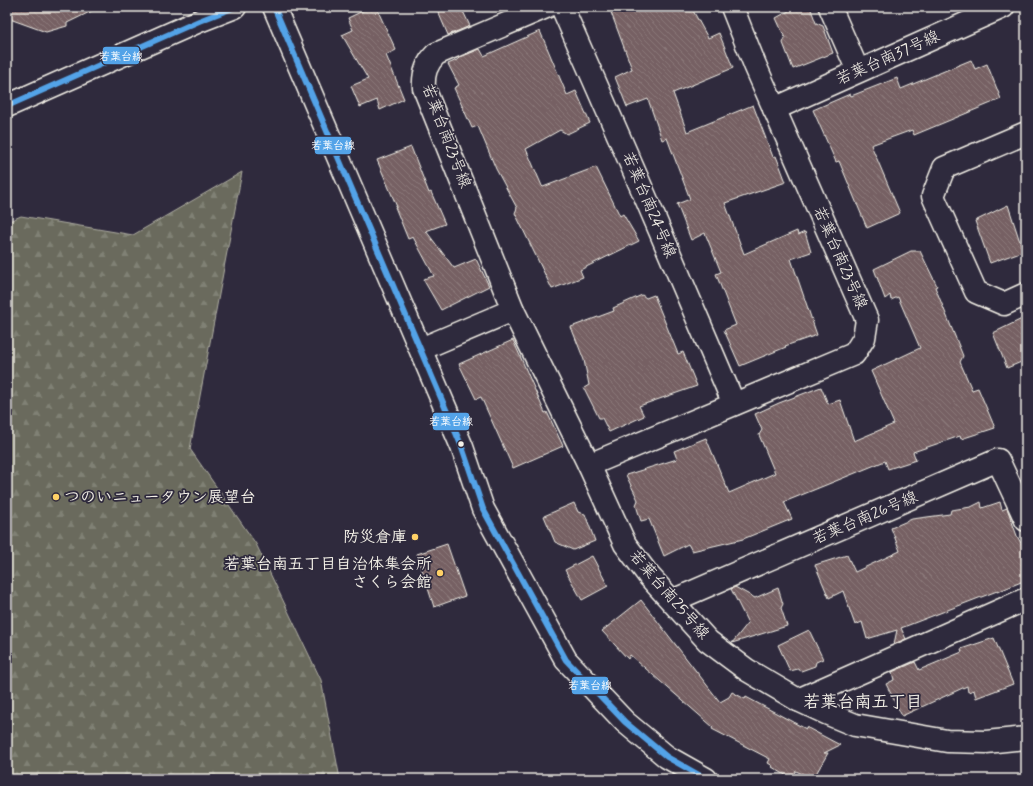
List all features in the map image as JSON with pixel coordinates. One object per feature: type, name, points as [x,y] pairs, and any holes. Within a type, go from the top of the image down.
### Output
[{"type":"street","points":[[7,106],[199,21],[235,7]]},
{"type":"street","points":[[274,7],[462,447],[483,509],[566,660],[625,722],[667,757],[706,779]]},
{"type":"street","name":"若葉台南23号線","points":[[513,310],[424,88],[424,79],[425,70],[431,59],[436,54],[546,7]]},
{"type":"street","name":"若葉台南24号線","points":[[562,7],[734,404]]},
{"type":"street","name":"若葉台南23号線","points":[[589,465],[854,354],[864,338],[867,320],[774,109],[732,7]]},
{"type":"street","points":[[830,7],[858,71]]},
{"type":"street","name":"若葉台南37号線","points":[[774,109],[1003,7]]},
{"type":"street","points":[[1026,133],[944,168],[933,196],[976,292],[1004,304],[1026,294]]},
{"type":"street","points":[[420,349],[513,310]]},
{"type":"street","name":"若葉台南25号線","points":[[513,310],[589,465],[625,544],[649,576],[708,641],[747,670],[798,700],[855,725],[948,741],[986,742],[1026,738]]},
{"type":"street","name":"若葉台南26号線","points":[[672,601],[998,460],[1026,520]]},
{"type":"street","points":[[798,700],[1026,600]]},
{"type":"green space","points":[[242,172],[190,449],[256,544],[321,680],[340,779],[7,779],[7,222],[21,216],[133,235]]},
{"type":"building","points":[[7,7],[100,7],[67,23],[67,26],[46,32],[7,18]]},
{"type":"building","points":[[371,7],[376,7],[396,50],[386,55],[404,99],[380,110],[377,100],[360,107],[351,86],[368,79],[342,35],[353,30],[348,18]]},
{"type":"building","points":[[436,7],[461,7],[470,26],[448,35]]},
{"type":"building","points":[[609,7],[691,7],[708,38],[719,33],[733,68],[673,93],[687,132],[753,105],[773,157],[776,156],[786,182],[725,203],[744,254],[797,231],[798,235],[805,232],[811,252],[791,259],[817,335],[785,346],[786,347],[740,366],[724,330],[736,325],[716,274],[721,272],[705,233],[691,240],[677,204],[690,199],[667,138],[662,140],[648,99],[627,107],[615,77],[632,69]]},
{"type":"building","points":[[796,7],[810,7],[816,23],[823,26],[833,53],[793,69],[783,43],[785,38],[776,18]]},
{"type":"building","points":[[540,31],[567,95],[576,91],[590,123],[567,134],[560,130],[526,149],[542,186],[543,187],[596,167],[620,216],[623,214],[639,241],[580,270],[583,277],[552,289],[515,213],[517,208],[496,169],[478,126],[472,128],[454,88],[459,85],[448,64],[480,49],[484,56]]},
{"type":"building","points":[[971,60],[975,69],[987,64],[1001,99],[914,135],[912,130],[871,145],[900,213],[867,228],[839,161],[836,162],[813,110],[850,94],[851,96],[897,78],[901,89]]},
{"type":"building","points":[[411,147],[429,193],[431,192],[445,224],[426,231],[454,268],[476,259],[489,286],[441,310],[423,279],[434,276],[413,237],[408,239],[395,207],[397,207],[377,160]]},
{"type":"building","points":[[1008,205],[1023,251],[990,263],[975,221]]},
{"type":"building","points":[[911,251],[920,251],[937,286],[935,287],[963,356],[960,362],[972,390],[978,388],[995,428],[961,439],[960,436],[913,452],[916,460],[888,469],[885,461],[784,502],[792,519],[743,539],[692,551],[688,544],[664,556],[649,519],[641,521],[636,505],[638,500],[626,475],[677,459],[674,451],[706,438],[729,493],[775,473],[759,435],[762,430],[755,414],[821,387],[828,404],[840,400],[854,441],[894,424],[871,371],[920,348],[898,297],[891,300],[890,295],[885,299],[874,269]]},
{"type":"building","points":[[642,295],[646,298],[654,295],[678,354],[683,352],[697,386],[639,406],[644,416],[609,432],[602,418],[599,418],[584,388],[589,385],[584,360],[571,327],[614,311],[613,308]]},
{"type":"building","points":[[1026,317],[1026,360],[1007,368],[993,333]]},
{"type":"building","points":[[513,340],[545,413],[547,412],[563,446],[513,468],[481,397],[476,399],[459,364]]},
{"type":"building","points":[[981,502],[982,508],[1000,502],[1002,510],[1007,508],[1017,536],[1026,552],[1026,580],[901,628],[906,639],[894,644],[897,630],[867,639],[862,622],[855,625],[843,591],[829,598],[815,565],[847,555],[855,572],[900,551],[891,528],[912,519],[950,514],[951,510],[971,507]]},
{"type":"building","points":[[574,503],[578,512],[585,514],[595,541],[573,550],[555,542],[544,516]]},
{"type":"building","name":"若葉台南五丁目自治体集会所 さくら会館","points":[[447,544],[465,596],[434,607],[417,554]]},
{"type":"building","points":[[592,556],[608,586],[582,600],[565,570]]},
{"type":"building","points":[[735,587],[755,598],[778,588],[783,604],[781,608],[787,626],[732,643],[748,623],[731,589]]},
{"type":"building","points":[[641,600],[720,702],[729,697],[732,692],[745,699],[746,697],[806,729],[806,727],[840,745],[824,753],[828,753],[813,779],[796,771],[792,779],[772,767],[773,766],[768,763],[770,759],[712,729],[713,727],[630,655],[628,659],[602,631]]},
{"type":"building","points":[[809,630],[823,659],[816,662],[815,666],[801,671],[798,669],[790,671],[778,645]]},
{"type":"building","points":[[994,638],[1013,684],[976,698],[974,690],[968,692],[967,686],[902,716],[886,684],[894,680],[892,672],[915,662],[919,670],[962,652],[961,649]]},
{"type":"transit line","name":"若葉台線","points":[[7,106],[199,21],[235,7]]},
{"type":"transit line","name":"若葉台線","points":[[274,7],[462,447],[483,509],[566,660],[625,722],[667,757],[706,779]]},
{"type":"place","name":"つのいニュータウン展望台","points":[[56,497]]},
{"type":"place","name":"防災倉庫","points":[[415,537]]},
{"type":"place","name":"若葉台南五丁目自治体集会所 さくら会館","points":[[440,573]]},
{"type":"district","name":"若葉台南五丁目","points":[[863,702]]}]
